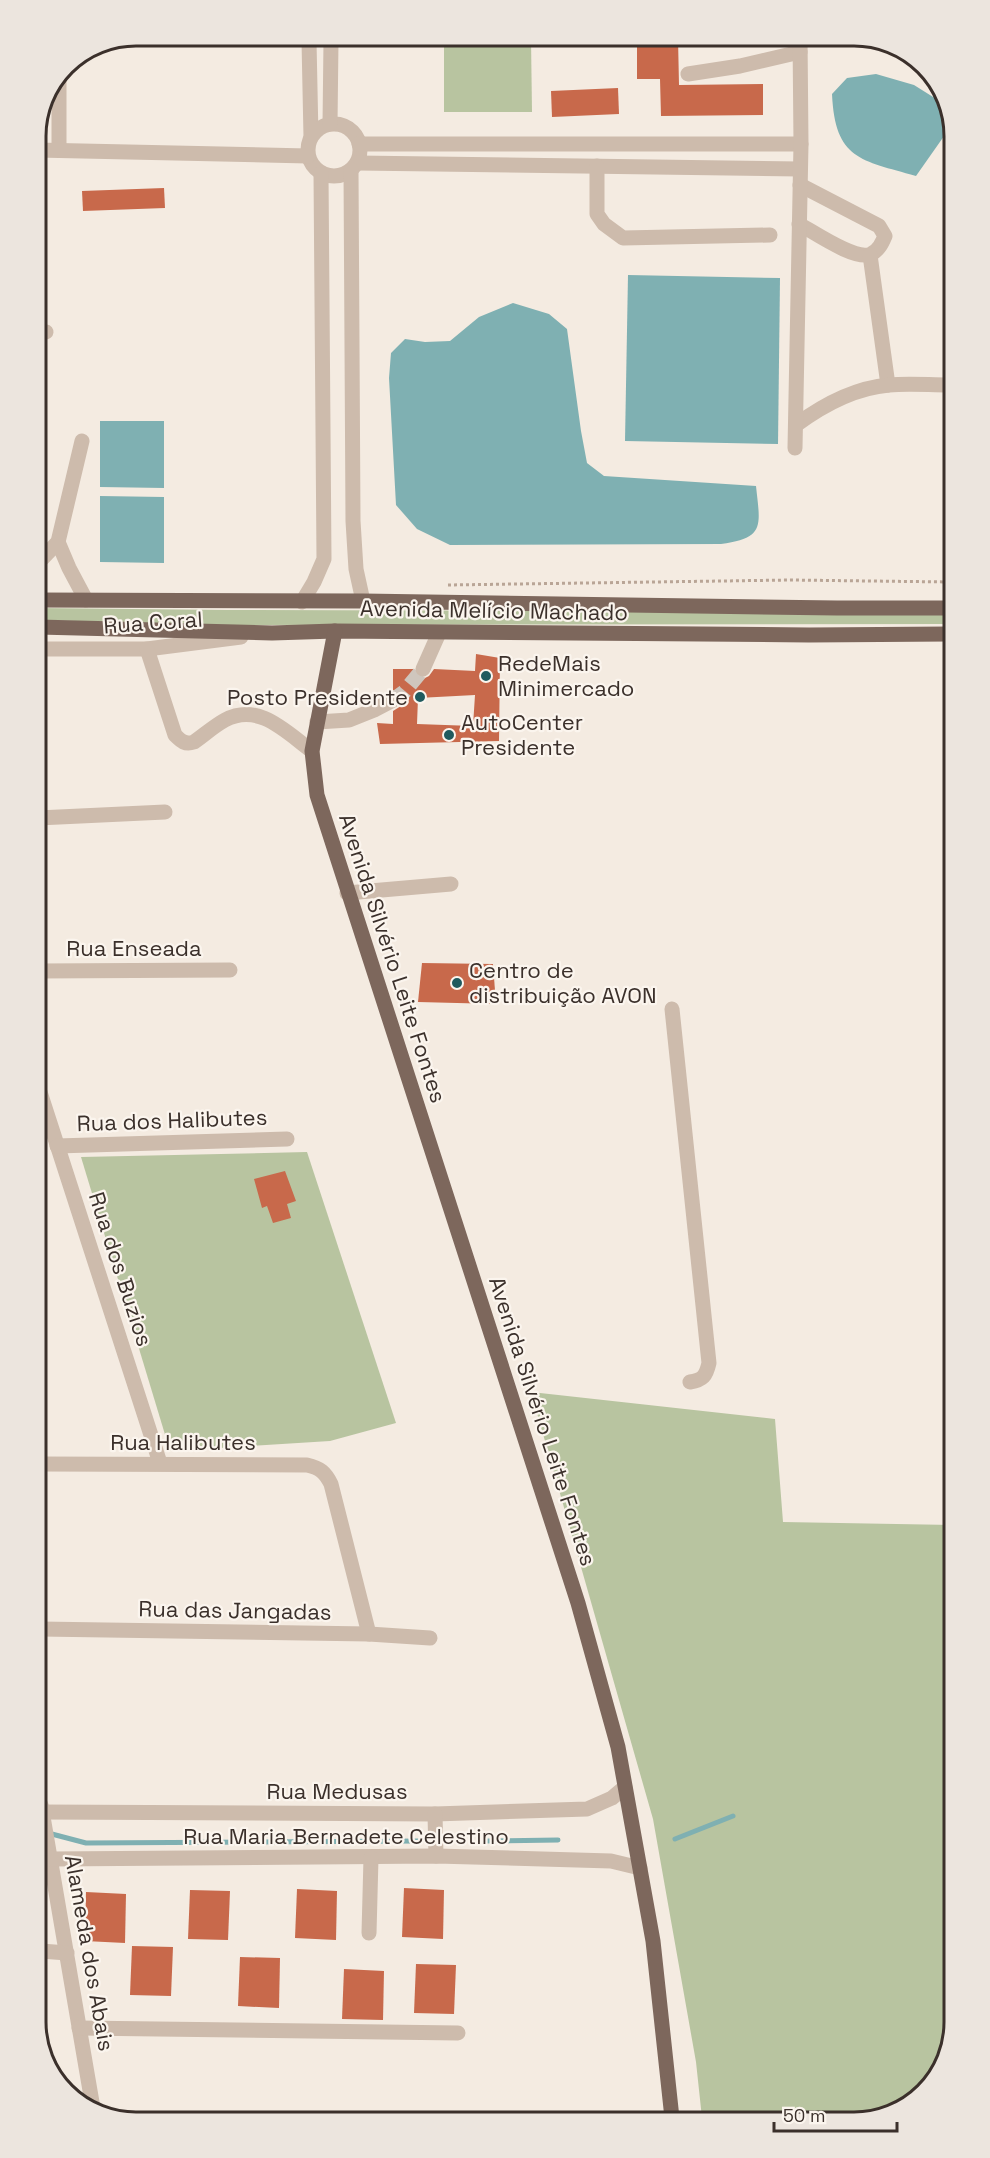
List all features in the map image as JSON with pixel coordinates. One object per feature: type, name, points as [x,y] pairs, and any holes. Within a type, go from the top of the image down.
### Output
[{"type":"main road","name":"Avenida Melício Machado","points":[[47,600],[944,608]]},
{"type":"main road","name":"Avenida Melício Machado","points":[[47,627],[272,633],[335,631],[944,634]]},
{"type":"main road","name":"Avenida Silvério Leite Fontes","points":[[335,631],[312,751],[318,795],[578,1603],[618,1747],[653,1941],[671,2112]]},
{"type":"street","points":[[309,47],[311,137],[308,156],[313,166],[321,173],[332,176],[342,175],[354,166],[479,164],[800,169]]},
{"type":"street","points":[[330,124],[331,47]]},
{"type":"street","points":[[688,74],[740,66],[792,47]]},
{"type":"street","points":[[795,448],[801,144],[800,47]]},
{"type":"street","points":[[58,93],[59,149]]},
{"type":"street","points":[[311,137],[319,128],[330,124],[340,124],[356,135],[359,144],[360,154],[354,166],[353,521],[356,569],[363,602]]},
{"type":"street","points":[[359,144],[801,144]]},
{"type":"street","points":[[475,144],[479,164]]},
{"type":"street","points":[[580,144],[590,166],[597,214],[604,224],[623,237],[770,235]]},
{"type":"street","points":[[47,150],[308,156]]},
{"type":"street","points":[[302,602],[324,559],[321,173]]},
{"type":"street","points":[[799,224],[856,255],[870,255],[880,247],[885,236],[879,226],[800,184]]},
{"type":"street","points":[[870,255],[888,385]]},
{"type":"street","points":[[796,425],[818,409],[857,391],[888,385],[944,385]]},
{"type":"street","points":[[47,554],[58,542],[81,441]]},
{"type":"street","points":[[58,542],[86,600]]},
{"type":"street","name":"Rua Coral","points":[[47,649],[147,649],[272,633]]},
{"type":"street","points":[[423,669],[438,633]]},
{"type":"street","points":[[147,649],[175,735],[182,742],[188,744],[194,742],[226,720],[251,714],[270,719],[312,751]]},
{"type":"street","points":[[317,722],[349,720],[393,700]]},
{"type":"street","points":[[47,818],[165,812]]},
{"type":"street","points":[[348,893],[451,884]]},
{"type":"street","name":"Rua Enseada","points":[[47,971],[230,970]]},
{"type":"street","points":[[672,1009],[710,1364],[706,1376],[699,1381],[690,1382]]},
{"type":"street","name":"Rua dos Buzios","points":[[47,1114],[160,1463]]},
{"type":"street","name":"Rua dos Halibutes","points":[[57,1146],[287,1139]]},
{"type":"street","name":"Rua Halibutes","points":[[47,1464],[308,1465],[324,1472],[331,1484],[369,1634]]},
{"type":"street","name":"Rua das Jangadas","points":[[47,1629],[369,1634],[430,1638]]},
{"type":"street","name":"Rua Medusas","points":[[47,1813],[435,1814],[587,1809],[612,1798],[625,1787]]},
{"type":"street","points":[[435,1814],[436,1856]]},
{"type":"street","name":"Rua Maria Bernadete Celestino","points":[[47,1856],[372,1858],[436,1856],[611,1861],[640,1868]]},
{"type":"street","name":"Alameda dos Abais","points":[[47,1856],[67,1953],[92,2099]]},
{"type":"street","points":[[369,1933],[372,1858]]},
{"type":"street","points":[[47,1951],[67,1953]]},
{"type":"street","points":[[80,2028],[458,2033]]},
{"type":"path","points":[[443,585],[790,580],[944,582]]},
{"type":"green space","points":[[444,47],[531,47],[532,112],[444,112]]},
{"type":"green space","points":[[47,608],[944,612],[944,624],[227,625],[47,620]]},
{"type":"green space","points":[[307,1152],[396,1423],[330,1441],[170,1451],[81,1157]]},
{"type":"green space","points":[[531,1392],[775,1419],[783,1522],[944,1525],[944,2022],[943,2034],[934,2061],[921,2081],[908,2093],[893,2102],[866,2111],[701,2112],[696,2062],[653,1819]]},
{"type":"water","points":[[876,74],[914,85],[934,98],[939,107],[944,136],[916,176],[866,160],[854,154],[845,145],[834,116],[832,94],[847,78]]},
{"type":"water","points":[[628,275],[780,278],[778,444],[625,441]]},
{"type":"water","points":[[513,303],[549,314],[567,329],[587,463],[604,476],[756,486],[759,520],[753,533],[746,538],[721,544],[450,545],[417,529],[396,505],[389,378],[391,353],[405,339],[425,342],[450,341],[479,317]]},
{"type":"water","points":[[100,421],[164,421],[164,488],[100,487]]},
{"type":"water","points":[[100,496],[164,497],[164,563],[100,562]]},
{"type":"building","points":[[637,47],[678,47],[679,85],[763,84],[763,115],[661,116],[660,79],[637,79]]},
{"type":"building","points":[[618,88],[619,114],[552,117],[551,91]]},
{"type":"building","points":[[164,188],[165,208],[83,211],[82,191]]},
{"type":"building","points":[[476,654],[500,658],[499,741],[380,744],[377,723],[393,724],[393,711],[401,706],[403,701],[401,695],[393,690],[393,669],[413,669],[416,675],[423,679],[429,676],[434,669],[475,671]],"holes":[[[475,695],[473,726],[417,724],[418,698]]]},
{"type":"building","name":"Centro de distribuição AVON","points":[[422,963],[493,964],[496,1004],[418,1002]]},
{"type":"building","points":[[285,1171],[296,1201],[287,1204],[291,1218],[273,1223],[267,1206],[262,1208],[254,1179]]},
{"type":"building","points":[[404,1888],[444,1890],[443,1939],[402,1937]]},
{"type":"building","points":[[297,1889],[337,1891],[336,1940],[295,1938]]},
{"type":"building","points":[[190,1890],[230,1891],[228,1940],[188,1939]]},
{"type":"building","points":[[86,1892],[126,1894],[125,1943],[85,1941]]},
{"type":"building","points":[[132,1946],[173,1947],[171,1996],[130,1995]]},
{"type":"building","points":[[240,1957],[280,1958],[279,2008],[238,2006]]},
{"type":"building","points":[[416,1964],[456,1965],[454,2014],[414,2013]]},
{"type":"building","points":[[344,1969],[384,1971],[383,2020],[342,2019]]},
{"type":"waterway","points":[[675,1839],[733,1816]]},
{"type":"waterway","points":[[48,1833],[86,1843],[419,1841]]},
{"type":"waterway","points":[[487,1841],[558,1840]]},
{"type":"tunnel","points":[[393,700],[404,692],[423,669]]},
{"type":"place","name":"RedeMais Minimercado","points":[[486,676]]},
{"type":"place","name":"Posto Presidente","points":[[420,697]]},
{"type":"place","name":"AutoCenter Presidente","points":[[449,735]]},
{"type":"place","name":"Centro de distribuição AVON","points":[[457,983]]}]
